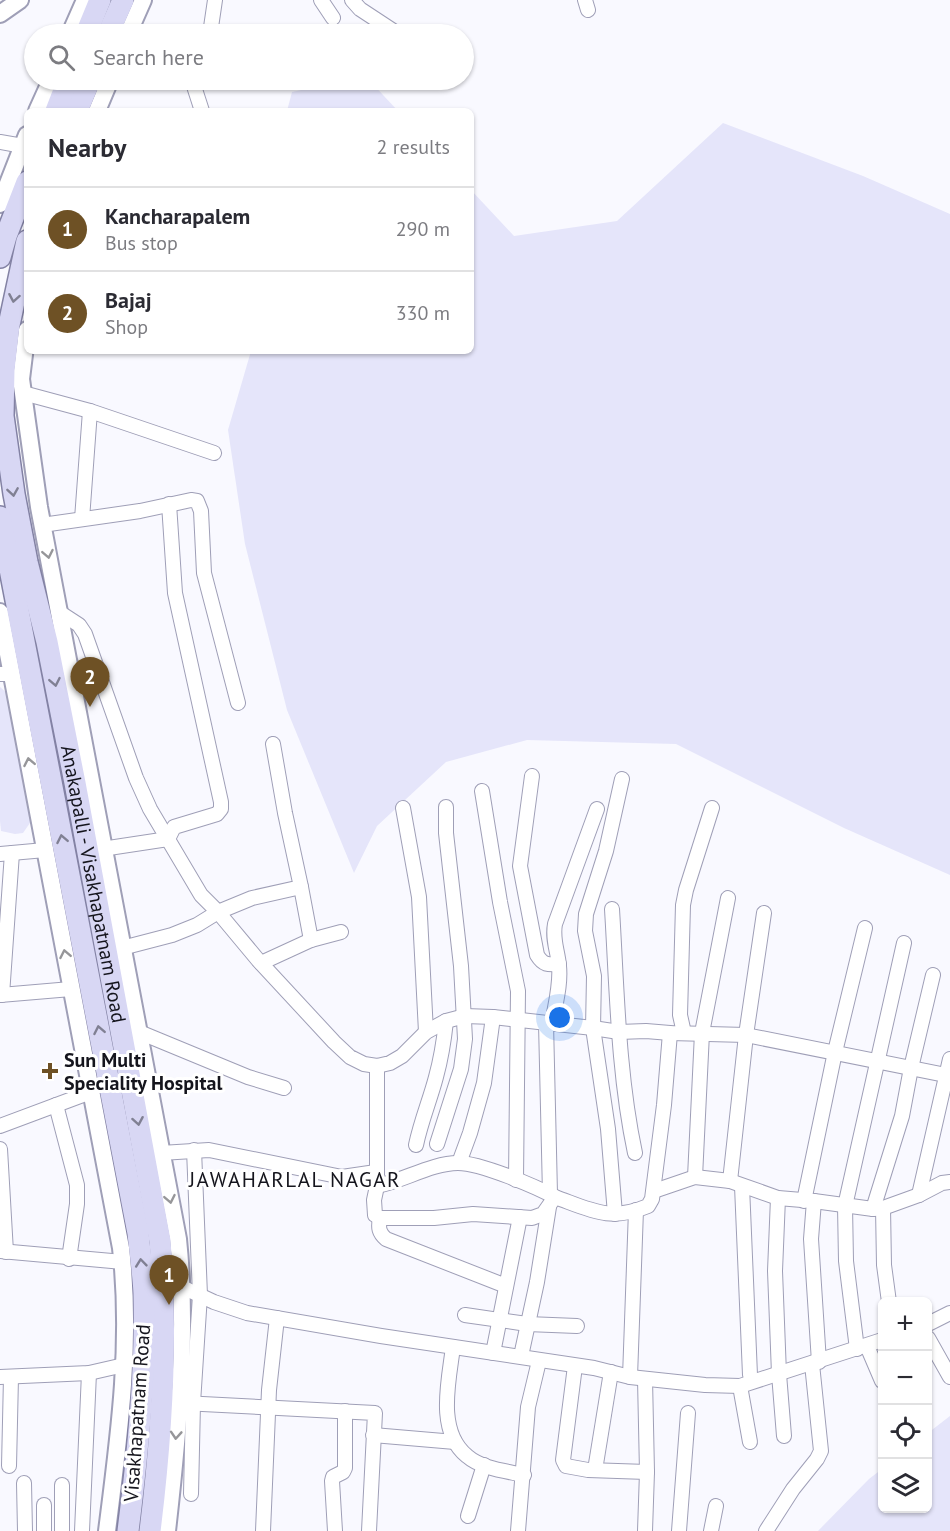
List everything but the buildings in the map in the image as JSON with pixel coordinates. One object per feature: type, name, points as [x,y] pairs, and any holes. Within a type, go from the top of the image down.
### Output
[{"type":"main road","points":[[90,24],[100,0]]},
{"type":"main road","points":[[112,24],[123,0]]},
{"type":"main road","points":[[57,108],[64,90]]},
{"type":"main road","points":[[78,108],[86,90]]},
{"type":"main road","points":[[0,257],[24,190]]},
{"type":"main road","name":"Anakapalli - Visakhapatnam Road","points":[[24,255],[9,325],[4,369],[3,416],[14,494],[73,771],[160,1241],[165,1296],[163,1374],[150,1531]]},
{"type":"main road","name":"Visakhapatnam Road","points":[[0,517],[138,1233],[144,1290],[144,1364],[128,1531]]},
{"type":"street","points":[[0,14],[20,0]]},
{"type":"street","points":[[74,24],[85,0]]},
{"type":"street","points":[[132,24],[143,0]]},
{"type":"street","points":[[211,24],[215,0]]},
{"type":"street","points":[[321,0],[333,18]]},
{"type":"street","points":[[352,0],[360,9],[383,24]]},
{"type":"street","points":[[39,108],[47,90]]},
{"type":"street","points":[[98,108],[106,90]]},
{"type":"street","points":[[195,90],[201,108]]},
{"type":"street","points":[[0,142],[24,141]]},
{"type":"street","points":[[0,204],[24,144]]},
{"type":"street","points":[[24,354],[21,380],[42,525],[178,1239],[183,1287],[182,1368],[191,1494]]},
{"type":"street","points":[[23,393],[90,411],[214,453]]},
{"type":"street","points":[[82,519],[90,411]]},
{"type":"street","points":[[42,525],[196,501],[199,506],[204,573],[238,703]]},
{"type":"street","points":[[168,838],[174,827],[217,814],[221,809],[175,593],[169,504]]},
{"type":"street","points":[[0,612],[6,674],[45,850],[126,1287],[123,1404],[107,1531]]},
{"type":"street","points":[[59,612],[79,625],[85,634],[136,778],[150,809],[201,895],[261,963],[350,1057],[364,1064],[377,1066],[390,1063],[402,1056],[426,1032],[465,1016],[519,1019],[619,1032],[746,1035],[948,1076]]},
{"type":"street","points":[[273,744],[312,940]]},
{"type":"street","points":[[532,776],[521,854],[521,881],[537,956],[546,965],[559,964]]},
{"type":"street","points":[[615,1214],[608,1129],[593,1028],[594,976],[586,939],[586,914],[606,851],[622,779]]},
{"type":"street","points":[[482,791],[500,902],[516,975],[519,1019],[516,1068],[516,1180]]},
{"type":"street","points":[[437,1144],[461,1069],[465,1039],[458,927],[446,833],[446,807]]},
{"type":"street","points":[[403,808],[419,897],[426,1032]]},
{"type":"street","points":[[161,1153],[210,1150],[342,1177],[377,1179],[459,1163],[516,1180],[552,1199],[606,1215],[648,1206],[654,1191],[664,1106],[680,1015],[683,905],[712,808]]},
{"type":"street","points":[[521,1356],[552,1199],[549,1023],[559,964],[553,941],[555,924],[597,809]]},
{"type":"street","points":[[102,849],[168,838]]},
{"type":"street","points":[[45,850],[6,853],[1,995],[71,989]]},
{"type":"street","points":[[122,948],[172,935],[252,898],[301,888]]},
{"type":"street","points":[[694,1177],[702,1033],[728,898]]},
{"type":"street","points":[[612,909],[619,1032],[628,1121],[635,1153]]},
{"type":"street","points":[[750,1442],[736,1184],[746,1035],[764,913]]},
{"type":"street","points":[[766,1531],[794,1488],[818,1459],[821,1451],[809,1201],[835,1052],[865,928]]},
{"type":"street","points":[[261,963],[312,940],[341,932]]},
{"type":"street","points":[[878,1374],[862,1347],[846,1261],[845,1206],[904,943]]},
{"type":"street","points":[[888,1297],[878,1209],[902,1116],[933,975]]},
{"type":"street","points":[[459,1163],[484,1083],[493,1017]]},
{"type":"street","points":[[416,1145],[420,1123],[436,1079],[443,1050],[446,1022]]},
{"type":"street","points":[[139,1032],[248,1077],[284,1088]]},
{"type":"street","points":[[919,1194],[948,1076],[950,1059]]},
{"type":"street","points":[[377,1066],[375,1215],[380,1218],[434,1218],[473,1214],[538,1216],[552,1199]]},
{"type":"street","points":[[0,1126],[91,1092]]},
{"type":"street","points":[[56,1105],[77,1185],[77,1204],[69,1259]]},
{"type":"street","points":[[0,1149],[3,1252],[123,1262]]},
{"type":"street","points":[[167,1531],[200,1295],[194,1150]]},
{"type":"street","points":[[654,1191],[694,1177],[736,1184],[778,1198],[878,1209],[950,1182]]},
{"type":"street","points":[[778,1198],[775,1271],[784,1436]]},
{"type":"street","points":[[636,1210],[637,1378],[647,1472],[645,1531]]},
{"type":"street","points":[[493,1353],[520,1217]]},
{"type":"street","points":[[380,1218],[378,1227],[381,1235],[386,1239],[506,1286]]},
{"type":"street","points":[[183,1287],[247,1313],[381,1336],[521,1356],[637,1378],[705,1385],[779,1374],[878,1341]]},
{"type":"street","points":[[932,1322],[950,1313]]},
{"type":"street","points":[[465,1316],[527,1324],[577,1326]]},
{"type":"street","points":[[263,1531],[268,1406],[277,1317]]},
{"type":"street","points":[[932,1346],[950,1377]]},
{"type":"street","points":[[453,1347],[447,1411],[455,1442],[467,1456],[484,1465],[524,1475]]},
{"type":"street","points":[[518,1531],[528,1407],[539,1361]]},
{"type":"street","points":[[9,1466],[6,1377],[89,1373],[124,1365]]},
{"type":"street","points":[[575,1366],[563,1460],[566,1466],[595,1470],[647,1472]]},
{"type":"street","points":[[595,1470],[611,1372]]},
{"type":"street","points":[[82,1531],[89,1373]]},
{"type":"street","points":[[186,1403],[375,1413],[369,1531]]},
{"type":"street","points":[[335,1531],[332,1481],[336,1474],[343,1472],[345,1468],[345,1411]]},
{"type":"street","points":[[679,1531],[688,1413]]},
{"type":"street","points":[[373,1435],[455,1442]]},
{"type":"street","points":[[468,1516],[484,1465]]},
{"type":"street","points":[[24,1483],[25,1531]]},
{"type":"street","points":[[62,1485],[62,1531]]},
{"type":"street","points":[[44,1505],[44,1531]]},
{"type":"street","points":[[711,1531],[716,1506]]},
{"type":"shaded area","points":[[378,90],[395,108],[288,108],[292,92]]},
{"type":"shaded area","points":[[723,123],[863,176],[950,214],[950,875],[844,828],[676,744],[527,740],[446,762],[377,826],[354,873],[287,710],[245,544],[228,430],[250,354],[474,354],[474,193],[514,236],[617,221]]},
{"type":"shaded area","points":[[0,687],[9,695],[32,820],[23,833],[1,831]]},
{"type":"shaded area","points":[[950,1416],[950,1531],[818,1531],[878,1472],[878,1513],[932,1513],[932,1430]]},
{"type":"place","name":"Bajaj","points":[[90,707]]},
{"type":"place","name":"Sun Multi Speciality Hospital","points":[[50,1071]]},
{"type":"place","name":"Kancharapalem","points":[[169,1305]]},
{"type":"district","name":"JAWAHARLAL NAGAR","points":[[295,1180]]}]
